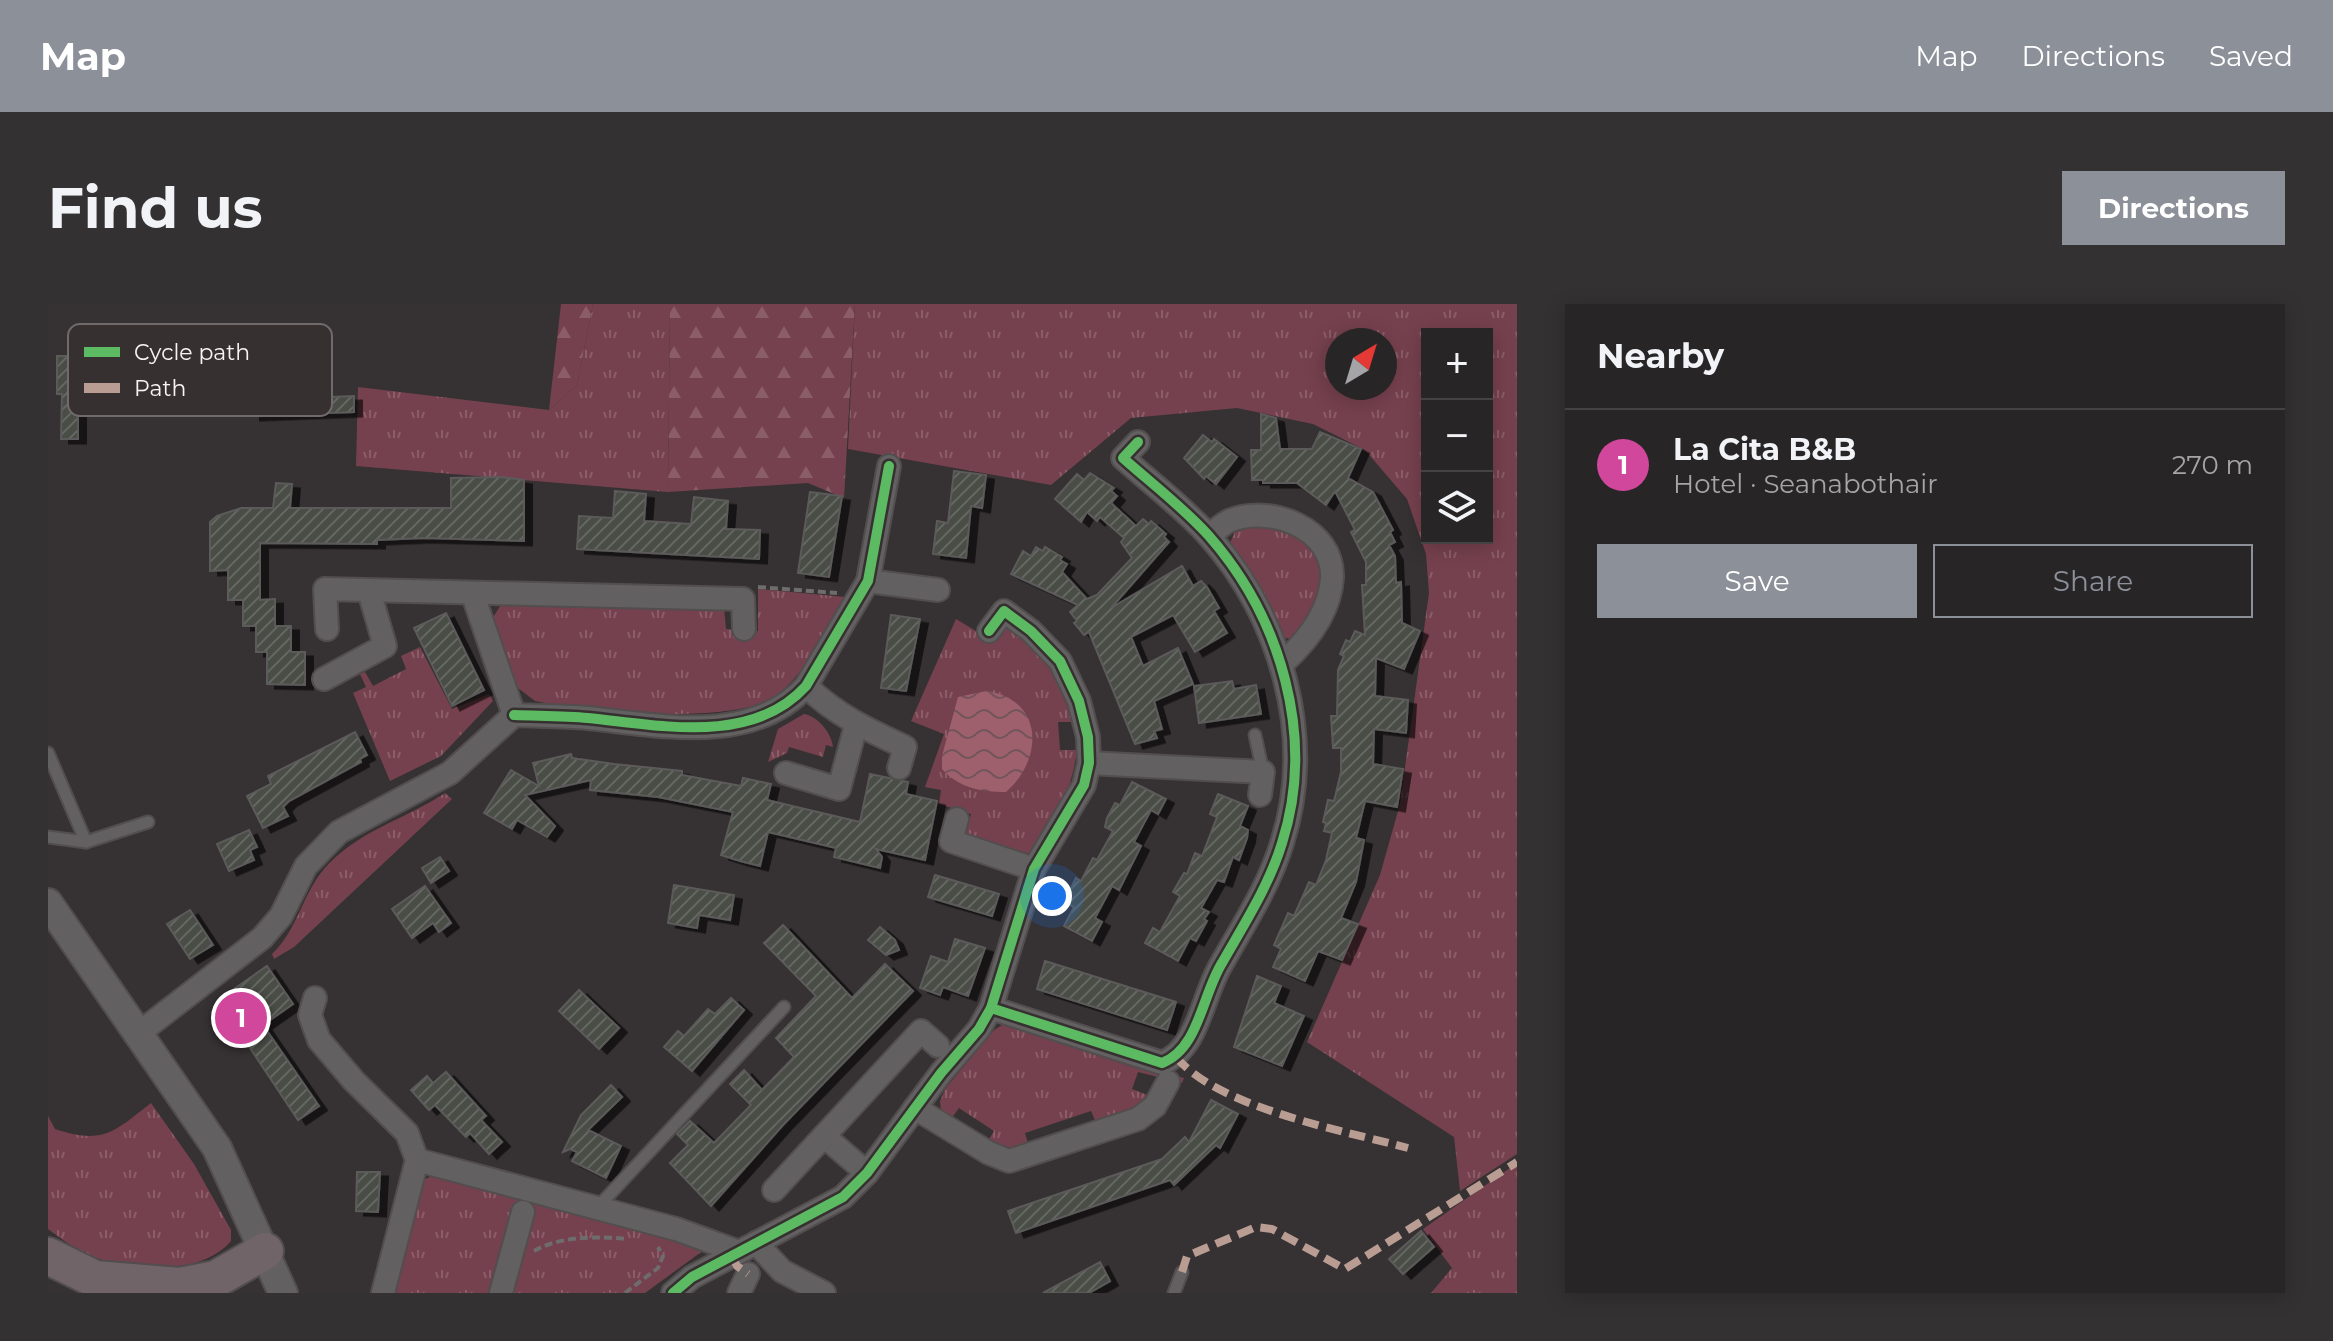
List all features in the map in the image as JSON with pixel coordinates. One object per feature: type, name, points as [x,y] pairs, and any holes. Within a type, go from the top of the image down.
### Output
[{"type":"highway","points":[[48,1256],[95,1279],[180,1286],[216,1279],[265,1251]]},
{"type":"street","points":[[991,1008],[1162,1063],[1176,1057],[1188,1044],[1206,992],[1258,901],[1282,843],[1293,793],[1296,760],[1283,663],[1252,600],[1209,536],[1123,458],[1138,442]]},
{"type":"street","points":[[139,1033],[262,938],[281,916],[306,866],[339,832],[450,773],[514,715],[717,727],[757,719],[794,699],[806,686],[864,588],[889,466]]},
{"type":"street","points":[[1209,536],[1229,521],[1259,515],[1288,520],[1310,532],[1327,552],[1332,576],[1328,602],[1315,627],[1283,663]]},
{"type":"street","points":[[864,588],[938,590]]},
{"type":"street","points":[[327,629],[325,589],[473,595],[743,599],[744,629]]},
{"type":"street","points":[[324,679],[385,646],[369,591]]},
{"type":"street","points":[[473,595],[514,715]]},
{"type":"street","points":[[689,1289],[747,1247],[843,1197],[867,1173],[979,1029],[991,1008],[1034,869],[1084,785],[1089,763],[1088,737],[1079,701],[1060,661],[1031,631],[1004,611],[989,631]]},
{"type":"street","points":[[806,686],[828,708],[856,725],[905,747],[899,768]]},
{"type":"street","points":[[786,773],[839,789],[856,725]]},
{"type":"street","points":[[1089,763],[1263,772],[1260,795]]},
{"type":"street","points":[[957,819],[951,841],[1034,869]]},
{"type":"street","points":[[48,903],[217,1148],[283,1293]]},
{"type":"street","points":[[315,998],[310,1015],[319,1040],[354,1081],[407,1133],[417,1160],[383,1293]]},
{"type":"street","points":[[774,1190],[921,1031],[938,1046]]},
{"type":"street","points":[[915,1108],[989,1153],[1009,1161],[1138,1119],[1155,1106],[1168,1082]]},
{"type":"street","points":[[824,1136],[867,1173]]},
{"type":"street","points":[[417,1160],[747,1247],[782,1271],[824,1293]]},
{"type":"street","points":[[501,1293],[523,1212]]},
{"type":"lane","points":[[1255,735],[1263,772]]},
{"type":"lane","points":[[48,753],[86,842]]},
{"type":"lane","points":[[48,837],[66,842],[86,842],[148,822]]},
{"type":"lane","points":[[596,1209],[784,1007]]},
{"type":"lane","points":[[1174,1293],[1182,1272]]},
{"type":"path","points":[[743,599],[754,586],[864,588]]},
{"type":"path","points":[[529,1256],[547,1244],[569,1240],[610,1237],[640,1241]]},
{"type":"path","points":[[625,1293],[662,1261],[662,1250],[649,1243]]},
{"type":"green space","points":[[561,304],[593,304],[577,385],[549,410]]},
{"type":"green space","points":[[593,304],[670,304],[668,492],[356,466],[358,387],[549,410],[577,385]]},
{"type":"green space","points":[[670,304],[855,304],[844,498],[808,483],[668,492]]},
{"type":"green space","points":[[855,304],[1517,304],[1517,1154],[1460,1191],[1454,1137],[1307,1042],[1380,875],[1400,804],[1429,593],[1423,544],[1493,544],[1493,328],[1421,328],[1421,540],[1407,499],[1365,450],[1313,424],[1237,408],[1131,418],[1051,485],[848,449]]},
{"type":"green space","points":[[1256,526],[1287,533],[1312,550],[1320,562],[1322,591],[1314,612],[1294,639],[1285,638],[1229,545],[1235,532]]},
{"type":"green space","points":[[758,589],[845,597],[816,648],[790,683],[761,704],[733,710],[662,714],[589,709],[535,701],[514,685],[492,619],[502,603],[724,608],[726,629],[758,631]]},
{"type":"green space","points":[[956,619],[994,642],[1008,623],[1047,663],[1075,722],[1058,722],[1060,750],[1077,750],[1071,781],[1061,805],[1030,854],[966,834],[971,814],[939,804],[941,790],[925,787],[944,734],[911,721]]},
{"type":"green space","points":[[420,647],[452,709],[489,694],[493,701],[441,756],[390,781],[353,693],[366,687],[360,674],[365,672],[373,686],[406,669],[401,656]]},
{"type":"green space","points":[[804,714],[823,726],[833,747],[826,745],[823,757],[789,747],[787,753],[768,762],[778,729]]},
{"type":"green space","points":[[445,793],[452,799],[294,947],[274,959],[272,954],[288,935],[316,879],[337,856],[366,835]]},
{"type":"green space","points":[[1002,1025],[1184,1078],[1182,1083],[1138,1072],[1132,1089],[1150,1096],[1140,1107],[1097,1125],[1091,1111],[1025,1133],[1029,1147],[1011,1150],[987,1143],[994,1131],[959,1108],[951,1119],[941,1111],[940,1101],[945,1089],[994,1030]]},
{"type":"green space","points":[[151,1103],[194,1164],[231,1230],[231,1241],[217,1253],[180,1266],[158,1268],[115,1264],[79,1250],[48,1229],[48,1116],[55,1129],[85,1136],[97,1135],[117,1128]]},
{"type":"green space","points":[[1517,1163],[1517,1293],[1431,1293],[1452,1268],[1423,1229]]},
{"type":"green space","points":[[437,1174],[708,1247],[645,1293],[390,1293],[423,1180]]},
{"type":"water","points":[[986,691],[1005,696],[1019,706],[1028,718],[1032,732],[1032,748],[1027,763],[1006,792],[971,788],[942,769],[942,756],[958,697]]},
{"type":"building","points":[[57,356],[68,356],[68,416],[78,416],[78,439],[61,439],[62,394],[57,394]]},
{"type":"building","points":[[354,396],[354,412],[332,413],[332,397]]},
{"type":"building","points":[[1261,414],[1276,418],[1280,449],[1312,449],[1320,432],[1361,449],[1348,478],[1373,492],[1393,530],[1390,532],[1395,542],[1389,545],[1395,556],[1396,583],[1401,582],[1402,623],[1420,631],[1404,669],[1376,658],[1375,696],[1408,700],[1406,733],[1374,729],[1373,764],[1403,769],[1397,807],[1365,801],[1356,838],[1364,840],[1356,882],[1341,918],[1358,924],[1342,960],[1318,951],[1305,981],[1273,967],[1281,949],[1274,945],[1288,913],[1294,916],[1309,882],[1316,885],[1326,860],[1332,833],[1324,831],[1326,823],[1323,822],[1328,800],[1334,801],[1341,772],[1341,748],[1333,748],[1331,716],[1337,716],[1338,670],[1344,656],[1340,654],[1346,640],[1350,642],[1355,631],[1365,635],[1362,585],[1366,585],[1366,562],[1351,532],[1355,530],[1335,491],[1326,505],[1297,483],[1252,480],[1251,450],[1261,450]]},
{"type":"building","points":[[1203,435],[1212,442],[1214,439],[1237,457],[1216,484],[1206,476],[1204,479],[1184,458]]},
{"type":"building","points":[[954,471],[986,475],[982,508],[971,506],[966,558],[933,554],[937,521],[948,523]]},
{"type":"building","points":[[1090,473],[1114,488],[1111,491],[1117,496],[1111,503],[1136,526],[1143,519],[1149,524],[1151,521],[1166,534],[1164,537],[1169,542],[1111,608],[1182,566],[1193,586],[1201,581],[1207,587],[1219,608],[1214,611],[1227,633],[1195,652],[1173,615],[1131,637],[1143,666],[1178,648],[1193,684],[1154,701],[1162,729],[1154,731],[1157,738],[1135,744],[1089,632],[1084,635],[1074,623],[1077,621],[1070,612],[1078,605],[1011,574],[1023,551],[1031,556],[1036,547],[1043,551],[1045,547],[1062,557],[1060,560],[1067,564],[1062,572],[1087,599],[1097,595],[1132,558],[1121,542],[1124,538],[1100,517],[1097,521],[1087,512],[1081,522],[1055,499],[1077,474],[1084,480]]},
{"type":"building","points":[[451,478],[524,480],[524,541],[424,538],[377,540],[377,544],[260,543],[260,600],[275,599],[275,626],[291,626],[291,652],[305,652],[305,685],[267,684],[267,652],[256,652],[256,626],[243,626],[243,600],[228,600],[228,570],[210,571],[210,522],[217,516],[241,508],[273,508],[276,483],[292,484],[290,508],[451,508]]},
{"type":"building","points":[[615,491],[646,494],[644,521],[691,524],[694,497],[728,501],[726,529],[760,530],[759,559],[577,549],[579,516],[613,518]]},
{"type":"building","points":[[810,492],[842,496],[829,577],[798,573]]},
{"type":"building","points":[[446,613],[484,690],[452,706],[414,628]]},
{"type":"building","points":[[891,615],[920,619],[906,691],[881,688]]},
{"type":"building","points":[[1232,681],[1234,689],[1256,685],[1261,714],[1199,723],[1194,686]]},
{"type":"building","points":[[355,732],[367,755],[360,759],[361,762],[289,801],[283,807],[288,816],[263,828],[247,796],[271,784],[268,776]]},
{"type":"building","points":[[571,754],[572,758],[682,771],[682,775],[741,786],[743,778],[771,784],[767,800],[860,822],[870,774],[908,782],[906,794],[937,801],[925,860],[876,849],[882,857],[880,868],[834,857],[836,848],[768,832],[760,866],[721,855],[733,812],[658,797],[590,790],[591,780],[525,795],[555,826],[547,837],[517,820],[512,829],[484,813],[511,770],[539,786],[533,763]]},
{"type":"building","points":[[1132,782],[1166,799],[1158,814],[1151,810],[1134,842],[1141,846],[1119,890],[1112,886],[1095,918],[1102,922],[1092,941],[1064,926],[1074,907],[1066,903],[1068,894],[1076,878],[1081,881],[1093,858],[1097,860],[1113,831],[1105,827],[1107,818],[1115,803],[1120,805]]},
{"type":"building","points":[[1218,794],[1248,806],[1240,826],[1248,830],[1247,838],[1239,860],[1233,857],[1224,882],[1217,880],[1201,908],[1209,912],[1196,941],[1190,938],[1178,961],[1145,943],[1153,928],[1160,932],[1180,896],[1173,892],[1184,873],[1187,874],[1195,853],[1202,856],[1217,817],[1210,814]]},
{"type":"building","points":[[249,830],[257,847],[250,850],[254,860],[229,871],[217,844]]},
{"type":"building","points":[[440,857],[449,871],[431,883],[422,868]]},
{"type":"building","points":[[935,875],[999,894],[992,916],[928,897]]},
{"type":"building","points":[[674,885],[734,895],[730,920],[699,915],[697,928],[668,923]]},
{"type":"building","points":[[425,886],[451,923],[439,932],[433,923],[412,938],[392,909]]},
{"type":"building","points":[[190,910],[213,945],[190,959],[167,924]]},
{"type":"building","points":[[783,925],[852,998],[885,964],[913,991],[783,1125],[711,1206],[670,1163],[688,1145],[677,1134],[690,1121],[714,1143],[751,1105],[730,1084],[744,1070],[762,1090],[794,1057],[776,1038],[816,996],[764,943]]},
{"type":"building","points":[[880,927],[895,940],[899,950],[886,955],[868,940]]},
{"type":"building","points":[[955,939],[985,948],[968,996],[943,987],[940,995],[920,988],[931,956],[948,962]]},
{"type":"building","points":[[1045,961],[1176,1002],[1167,1030],[1037,989]]},
{"type":"building","points":[[267,966],[293,1004],[263,1025],[319,1106],[298,1120],[218,1000]]},
{"type":"building","points":[[1257,976],[1281,986],[1274,1003],[1304,1016],[1282,1066],[1234,1047]]},
{"type":"building","points":[[579,990],[619,1028],[599,1049],[559,1011]]},
{"type":"building","points":[[731,998],[744,1010],[692,1071],[664,1047],[678,1031],[684,1036],[708,1009],[715,1014]]},
{"type":"building","points":[[446,1072],[486,1116],[481,1120],[502,1142],[489,1154],[470,1133],[466,1137],[435,1105],[429,1110],[411,1090],[427,1076],[433,1083]]},
{"type":"building","points":[[611,1085],[622,1097],[588,1130],[621,1146],[606,1178],[572,1161],[577,1152],[570,1149],[563,1152],[581,1115]]},
{"type":"building","points":[[1211,1100],[1238,1114],[1220,1148],[1216,1145],[1174,1185],[1170,1180],[1016,1233],[1008,1211],[1162,1159],[1185,1137],[1189,1142]]},
{"type":"building","points":[[357,1172],[380,1172],[378,1212],[356,1211]]},
{"type":"building","points":[[1421,1231],[1434,1247],[1403,1274],[1389,1259]]},
{"type":"building","points":[[1100,1262],[1110,1281],[1089,1293],[1043,1293]]},
{"type":"marked path","points":[[1176,1057],[1195,1075],[1251,1104],[1408,1148]]},
{"type":"marked path","points":[[1182,1272],[1187,1256],[1256,1227],[1272,1229],[1345,1269],[1517,1162]]},
{"type":"marked path","points":[[732,1256],[737,1266],[748,1274]]},
{"type":"cycle path","points":[[991,1008],[1162,1063],[1174,1056],[1192,1034],[1215,976],[1263,890],[1282,843],[1292,803],[1295,762],[1293,721],[1273,641],[1256,604],[1209,536],[1123,458],[1138,442]]},
{"type":"cycle path","points":[[514,715],[703,727],[759,717],[784,705],[806,686],[868,581],[889,466]]},
{"type":"cycle path","points":[[673,1293],[692,1277],[843,1197],[867,1173],[941,1073],[979,1029],[991,1008],[1034,869],[1084,785],[1089,763],[1088,737],[1079,701],[1060,661],[1031,631],[1004,611],[989,631]]},
{"type":"place","name":"La Cita B&B","points":[[241,1018]]}]
